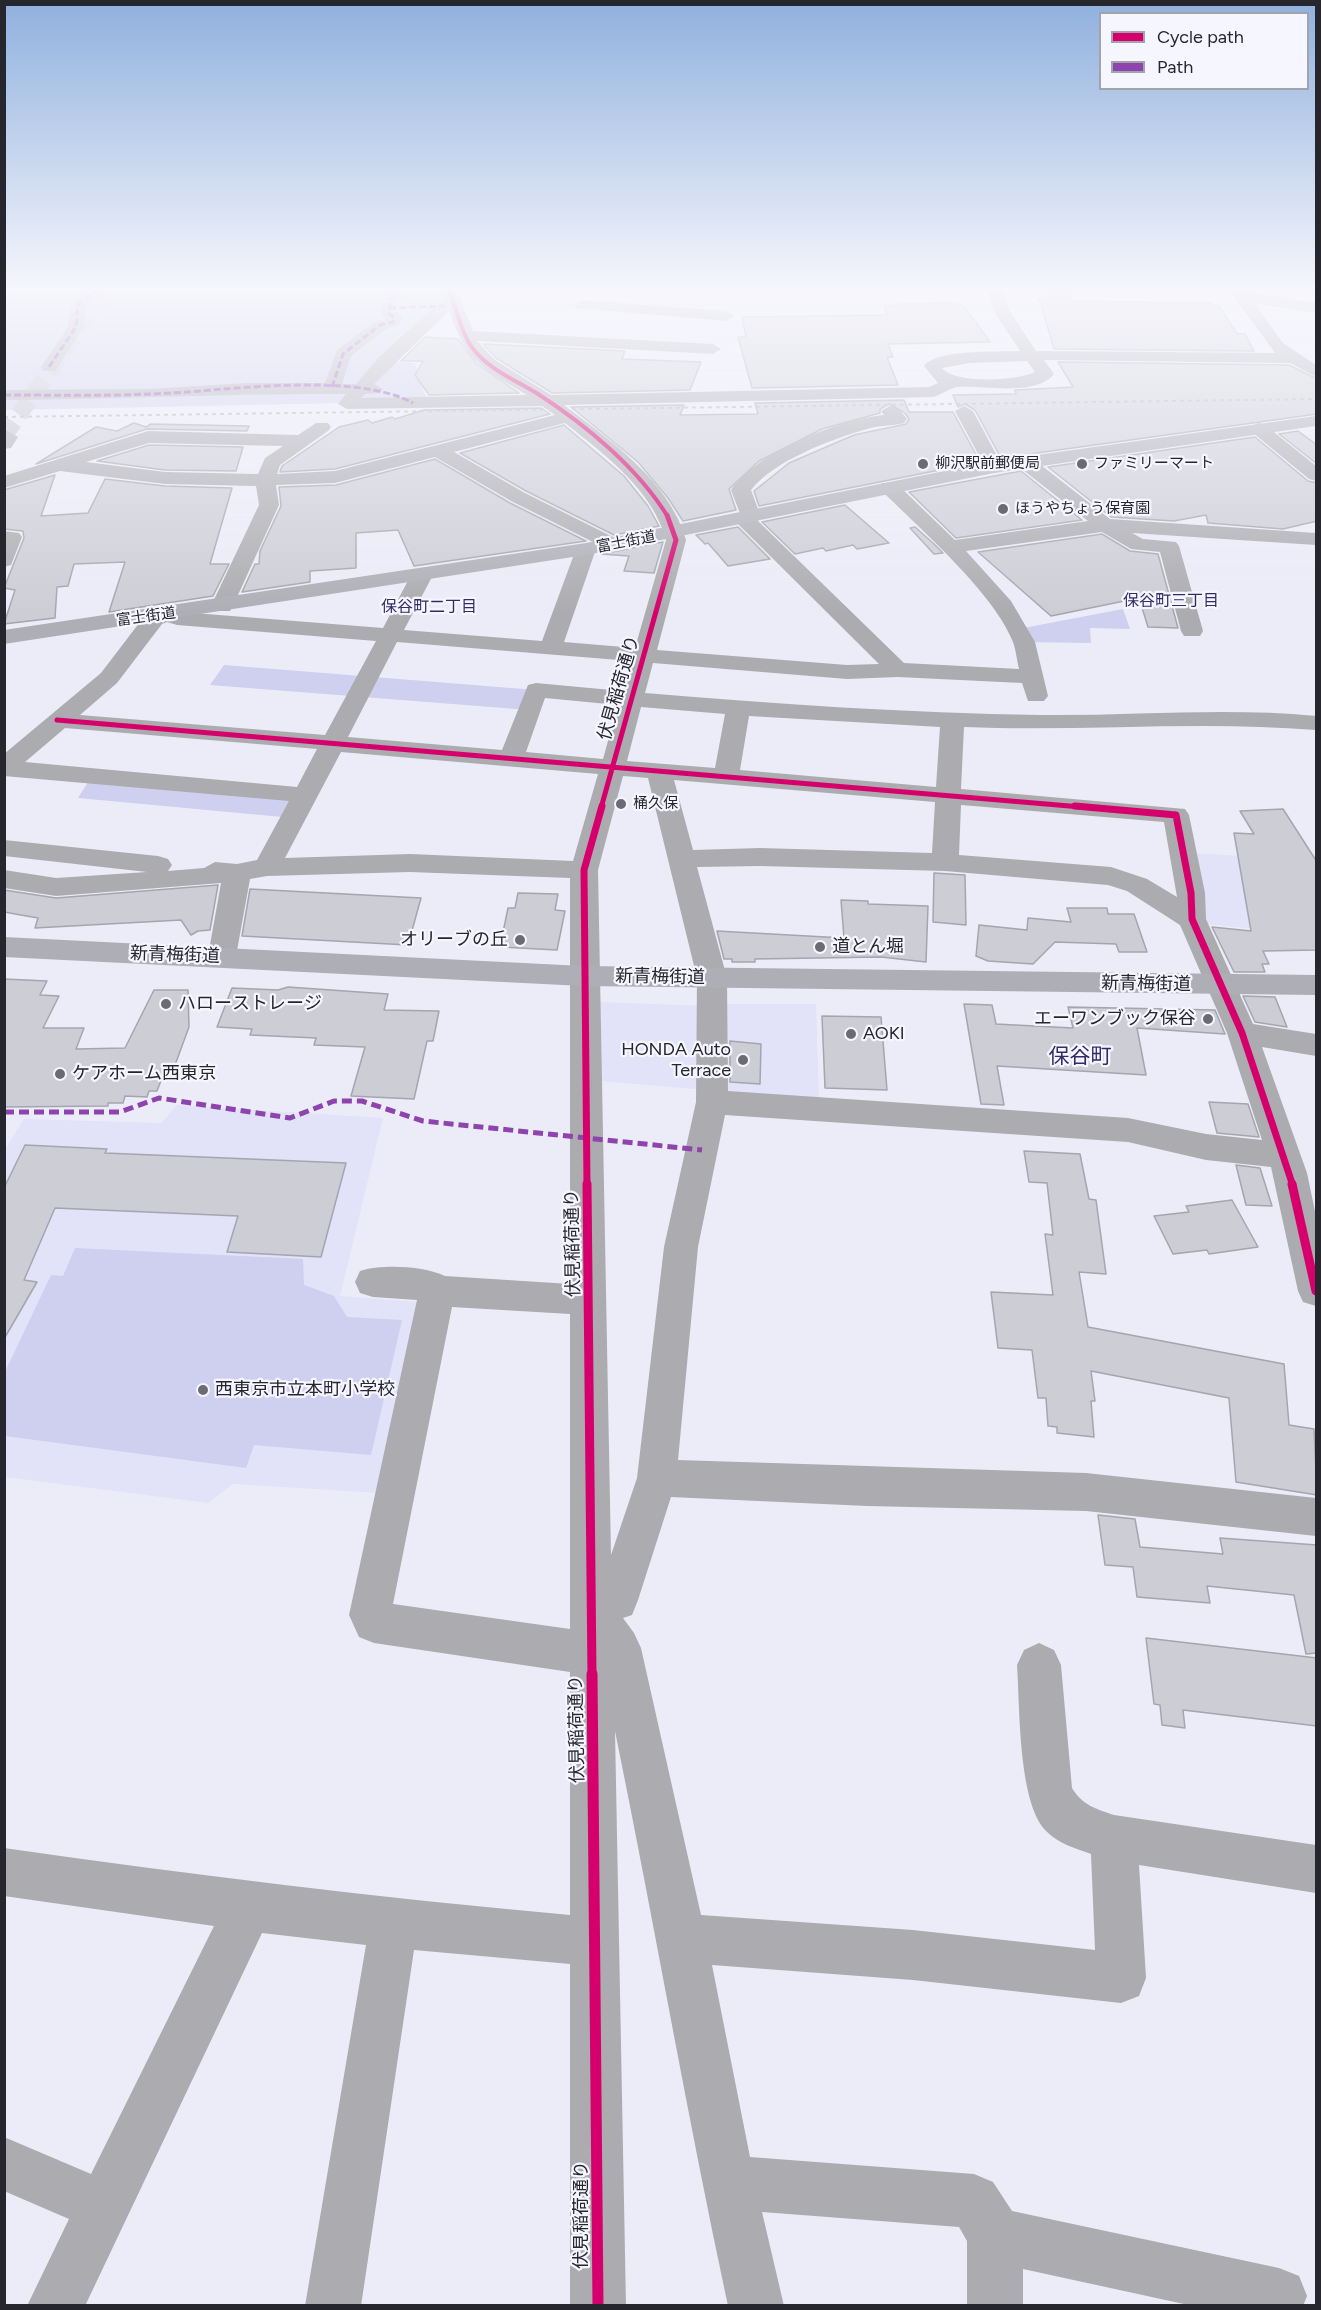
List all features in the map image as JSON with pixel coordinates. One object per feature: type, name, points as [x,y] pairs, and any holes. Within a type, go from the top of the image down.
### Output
[{"type":"main road","name":"富士街道","points":[[4,637],[222,606],[586,549],[748,519],[889,487],[994,467],[1317,421]]},
{"type":"main road","name":"新青梅街道","points":[[6,951],[222,956],[583,976],[1220,985],[1317,984]]},
{"type":"street","points":[[352,399],[347,404],[557,399]]},
{"type":"street","points":[[547,400],[636,476],[665,508],[676,532]]},
{"type":"street","points":[[890,411],[898,419],[863,424],[766,467],[744,484],[741,490],[748,519],[898,670]]},
{"type":"street","points":[[964,411],[994,467]]},
{"type":"street","points":[[60,465],[165,478],[265,480],[335,477],[567,417]]},
{"type":"street","points":[[222,606],[269,505],[265,480],[272,462],[322,427]]},
{"type":"street","points":[[1258,428],[1317,475]]},
{"type":"street","points":[[4,434],[9,437],[4,444]]},
{"type":"street","points":[[4,483],[148,436],[302,441]]},
{"type":"street","points":[[439,451],[512,491],[518,497],[612,544]]},
{"type":"street","points":[[1025,462],[1105,525],[1138,545],[1169,546],[1192,631]]},
{"type":"street","points":[[889,487],[950,547],[1003,606],[1018,629],[1024,642],[1041,722]]},
{"type":"street","points":[[950,547],[1105,525],[1316,540]]},
{"type":"street","name":"伏見稲荷通り","points":[[597,2306],[589,1300],[583,976],[584,870],[676,540],[676,532]]},
{"type":"street","points":[[4,537],[12,537],[4,561]]},
{"type":"street","points":[[551,647],[586,549]]},
{"type":"street","points":[[267,867],[422,575]]},
{"type":"street","points":[[4,768],[57,720],[109,678],[154,619],[167,614],[177,618],[847,672],[898,670],[1032,677]]},
{"type":"street","points":[[511,759],[536,690],[873,718],[1041,722],[1218,718],[1317,723]]},
{"type":"street","points":[[726,777],[738,707]]},
{"type":"street","points":[[57,720],[1176,815],[1191,893],[1192,919],[1297,1168],[1317,1291]]},
{"type":"street","points":[[945,862],[952,720]]},
{"type":"street","points":[[4,768],[305,795]]},
{"type":"street","points":[[592,1633],[617,1600],[657,1478],[681,1247],[712,1102],[712,978],[659,770]]},
{"type":"street","points":[[4,848],[237,873]]},
{"type":"street","points":[[682,859],[760,857],[945,862],[1111,876],[1137,885],[1192,919]]},
{"type":"street","points":[[4,879],[56,887],[237,873],[267,867],[410,863],[584,870]]},
{"type":"street","points":[[222,956],[237,873]]},
{"type":"street","points":[[1242,1033],[1317,1045]]},
{"type":"street","points":[[712,1102],[1128,1130],[1297,1168]]},
{"type":"street","points":[[373,1282],[431,1286],[437,1291],[589,1300]]},
{"type":"street","points":[[437,1291],[370,1615],[374,1622],[592,1633],[619,1648],[682,1938],[728,2182],[756,2306]]},
{"type":"street","points":[[657,1478],[867,1487],[1086,1492],[1317,1517]]},
{"type":"street","points":[[1039,1665],[1050,1793],[1061,1813],[1075,1825],[1114,1838],[1317,1869]]},
{"type":"street","points":[[682,1938],[913,1955],[1121,1978],[1114,1838]]},
{"type":"street","points":[[4,1872],[249,1907],[394,1924],[595,1942]]},
{"type":"street","points":[[55,2306],[249,1907]]},
{"type":"street","points":[[333,2306],[394,1924]]},
{"type":"street","points":[[4,2164],[103,2206]]},
{"type":"street","points":[[728,2182],[974,2201],[995,2235],[995,2306]]},
{"type":"street","points":[[995,2235],[1279,2296]]},
{"type":"shaded area","points":[[5,399],[348,399],[344,403],[5,410]]},
{"type":"shaded area","points":[[356,399],[428,399],[429,401],[352,403]]},
{"type":"shaded area","points":[[1123,609],[1130,629],[1090,628],[1091,643],[1024,642],[1018,629]]},
{"type":"shaded area","points":[[224,665],[536,690],[529,710],[210,685]]},
{"type":"shaded area","points":[[92,776],[305,795],[293,818],[78,798]]},
{"type":"shaded area","points":[[1191,853],[1260,857],[1316,935],[1206,924]]},
{"type":"shaded area","points":[[600,1002],[705,1006],[706,1090],[601,1081]]},
{"type":"shaded area","points":[[723,1004],[816,1004],[819,1099],[730,1092],[725,1087]]},
{"type":"shaded area","name":"西東京市立本町小学校","points":[[177,1105],[383,1118],[340,1296],[420,1302],[380,1493],[233,1484],[208,1503],[5,1477],[4,1151],[24,1119],[161,1123]]},
{"type":"shaded area","points":[[75,1248],[303,1259],[304,1285],[334,1296],[347,1317],[402,1320],[371,1455],[254,1445],[246,1468],[5,1436],[5,1372],[51,1275],[63,1276]]},
{"type":"building","points":[[955,399],[1317,399],[1317,414],[1001,458],[975,410],[965,404],[958,407]]},
{"type":"building","points":[[904,400],[909,412],[953,412],[980,462],[759,506],[754,491],[789,463],[854,435],[906,424],[909,419],[905,413],[889,404],[880,409],[880,413],[822,429],[759,461],[729,489],[736,510],[683,521],[668,498],[638,462],[571,407],[684,405],[680,415],[758,414],[755,403]]},
{"type":"building","points":[[541,408],[550,414],[335,469],[280,472],[282,466],[339,427],[368,420],[372,423],[392,417],[395,419],[424,410]]},
{"type":"building","points":[[134,423],[146,427],[151,424],[249,426],[247,431],[147,429],[36,464],[96,427],[117,431]]},
{"type":"building","points":[[564,425],[624,476],[648,506],[659,526],[614,535],[526,491],[460,453]]},
{"type":"building","points":[[1298,431],[1317,445],[1317,464],[1279,434]]},
{"type":"building","points":[[1255,437],[1308,481],[1317,483],[1317,521],[1283,529],[1208,523],[1206,515],[1174,521],[1111,517],[1048,467]]},
{"type":"building","points":[[149,445],[243,447],[236,471],[165,470],[97,461]]},
{"type":"building","points":[[435,459],[510,503],[586,541],[414,566],[398,530],[356,533],[356,568],[310,571],[310,582],[242,592],[255,564],[259,564],[260,551],[281,506],[279,487],[336,485]]},
{"type":"building","points":[[1021,471],[1082,520],[956,538],[909,492]]},
{"type":"building","points":[[55,475],[41,516],[88,513],[105,479],[165,486],[232,488],[210,564],[229,564],[213,596],[109,612],[125,562],[74,564],[68,586],[57,587],[55,618],[4,624],[15,590],[4,588],[24,538],[23,531],[4,529],[4,490]]},
{"type":"building","points":[[845,505],[889,543],[857,549],[853,545],[826,551],[823,548],[795,554],[762,522]]},
{"type":"building","points":[[738,527],[770,559],[728,566],[708,543],[705,544],[696,535]]},
{"type":"building","points":[[915,527],[943,553],[934,554],[910,528]]},
{"type":"building","points":[[1102,534],[1130,551],[1158,554],[1178,628],[1148,627],[1139,598],[1051,616],[978,552]]},
{"type":"building","points":[[663,542],[654,573],[624,571],[629,556],[601,554]]},
{"type":"building","points":[[1283,809],[1317,862],[1317,950],[1263,951],[1269,964],[1262,964],[1265,972],[1234,972],[1212,927],[1251,931],[1234,833],[1254,834],[1240,811]]},
{"type":"building","points":[[934,873],[965,875],[966,925],[933,922]]},
{"type":"building","points":[[218,885],[210,930],[198,931],[191,935],[181,920],[35,928],[38,918],[4,912],[4,890],[56,898]]},
{"type":"building","points":[[250,889],[421,898],[408,945],[242,936]]},
{"type":"building","points":[[518,893],[558,894],[555,910],[565,911],[557,950],[500,947],[508,908],[515,908]]},
{"type":"building","points":[[841,900],[868,901],[868,904],[928,906],[926,962],[881,957],[755,959],[755,962],[732,962],[732,959],[724,959],[717,931],[844,938]]},
{"type":"building","points":[[1067,908],[1107,908],[1108,914],[1134,914],[1147,952],[1119,952],[1116,944],[1055,942],[1033,964],[988,961],[976,956],[979,925],[1027,930],[1028,918],[1071,922]]},
{"type":"building","points":[[4,979],[47,981],[40,995],[59,996],[43,1028],[84,1028],[76,1049],[125,1048],[154,990],[188,990],[189,1027],[175,1065],[167,1065],[157,1091],[149,1091],[147,1097],[125,1096],[123,1103],[108,1103],[108,1106],[4,1107]]},
{"type":"building","points":[[288,987],[388,994],[384,1010],[439,1011],[433,1041],[427,1041],[414,1099],[351,1096],[365,1047],[314,1045],[316,1038],[250,1035],[252,1029],[217,1027],[232,988],[278,990]]},
{"type":"building","points":[[1243,996],[1275,997],[1287,1027],[1255,1022]]},
{"type":"building","points":[[964,1004],[992,1005],[996,1024],[1073,1028],[1068,1007],[1215,1010],[1225,1034],[1137,1028],[1146,1075],[997,1066],[1004,1105],[981,1104]]},
{"type":"building","points":[[822,1016],[881,1017],[887,1090],[825,1088]]},
{"type":"building","points":[[730,1041],[761,1044],[760,1084],[730,1082]]},
{"type":"building","points":[[1209,1102],[1248,1104],[1259,1137],[1217,1133]]},
{"type":"building","points":[[25,1145],[107,1149],[105,1153],[346,1163],[321,1257],[227,1252],[238,1216],[55,1208],[24,1280],[37,1282],[4,1339],[4,1188]]},
{"type":"building","points":[[1024,1151],[1080,1154],[1089,1199],[1096,1200],[1106,1274],[1079,1272],[1088,1327],[1284,1364],[1289,1425],[1314,1429],[1317,1495],[1236,1482],[1229,1398],[1091,1371],[1095,1401],[1091,1401],[1094,1437],[1057,1433],[1057,1427],[1048,1426],[1046,1398],[1038,1398],[1032,1350],[998,1348],[991,1292],[1053,1295],[1045,1234],[1053,1235],[1047,1183],[1029,1182]]},
{"type":"building","points":[[1236,1165],[1260,1168],[1272,1206],[1246,1205]]},
{"type":"building","points":[[1232,1200],[1258,1247],[1209,1254],[1207,1250],[1173,1254],[1154,1216],[1189,1212],[1186,1206]]},
{"type":"building","points":[[1098,1515],[1135,1519],[1140,1547],[1223,1554],[1220,1538],[1317,1545],[1317,1653],[1306,1654],[1294,1595],[1207,1586],[1210,1603],[1137,1597],[1133,1567],[1105,1565]]},
{"type":"building","points":[[1146,1638],[1317,1658],[1317,1726],[1183,1710],[1185,1728],[1162,1725],[1160,1705],[1154,1704]]},
{"type":"tunnel","points":[[4,436],[30,399]]},
{"type":"railway","points":[[4,417],[1316,399]]},
{"type":"marked path","points":[[405,399],[413,403]]},
{"type":"marked path","points":[[4,1112],[120,1112],[159,1098],[290,1118],[334,1101],[362,1101],[423,1121],[702,1150]]},
{"type":"cycle path","points":[[544,399],[623,463],[643,484],[660,504],[671,523],[676,540],[584,870],[598,2306]]},
{"type":"cycle path","points":[[57,720],[1176,815],[1191,893],[1192,919],[1242,1033],[1290,1173],[1316,1291]]},
{"type":"place","name":"柳沢駅前郵便局","points":[[923,464]]},
{"type":"place","name":"ファミリーマート","points":[[1082,464]]},
{"type":"place","name":"ほうやちょう保育園","points":[[1003,509]]},
{"type":"place","name":"桶久保","points":[[621,804]]},
{"type":"place","name":"オリーブの丘","points":[[520,940]]},
{"type":"place","name":"道とん堀","points":[[820,947]]},
{"type":"place","name":"ハローストレージ","points":[[166,1004]]},
{"type":"place","name":"エーワンブック保谷","points":[[1208,1019]]},
{"type":"place","name":"AOKI","points":[[851,1034]]},
{"type":"place","name":"HONDA Auto Terrace","points":[[743,1060]]},
{"type":"place","name":"ケアホーム西東京","points":[[60,1074]]},
{"type":"place","name":"西東京市立本町小学校","points":[[203,1390]]},
{"type":"district","name":"保谷町三丁目","points":[[1171,601]]},
{"type":"district","name":"保谷町二丁目","points":[[429,607]]},
{"type":"district","name":"保谷町","points":[[1080,1057]]}]
